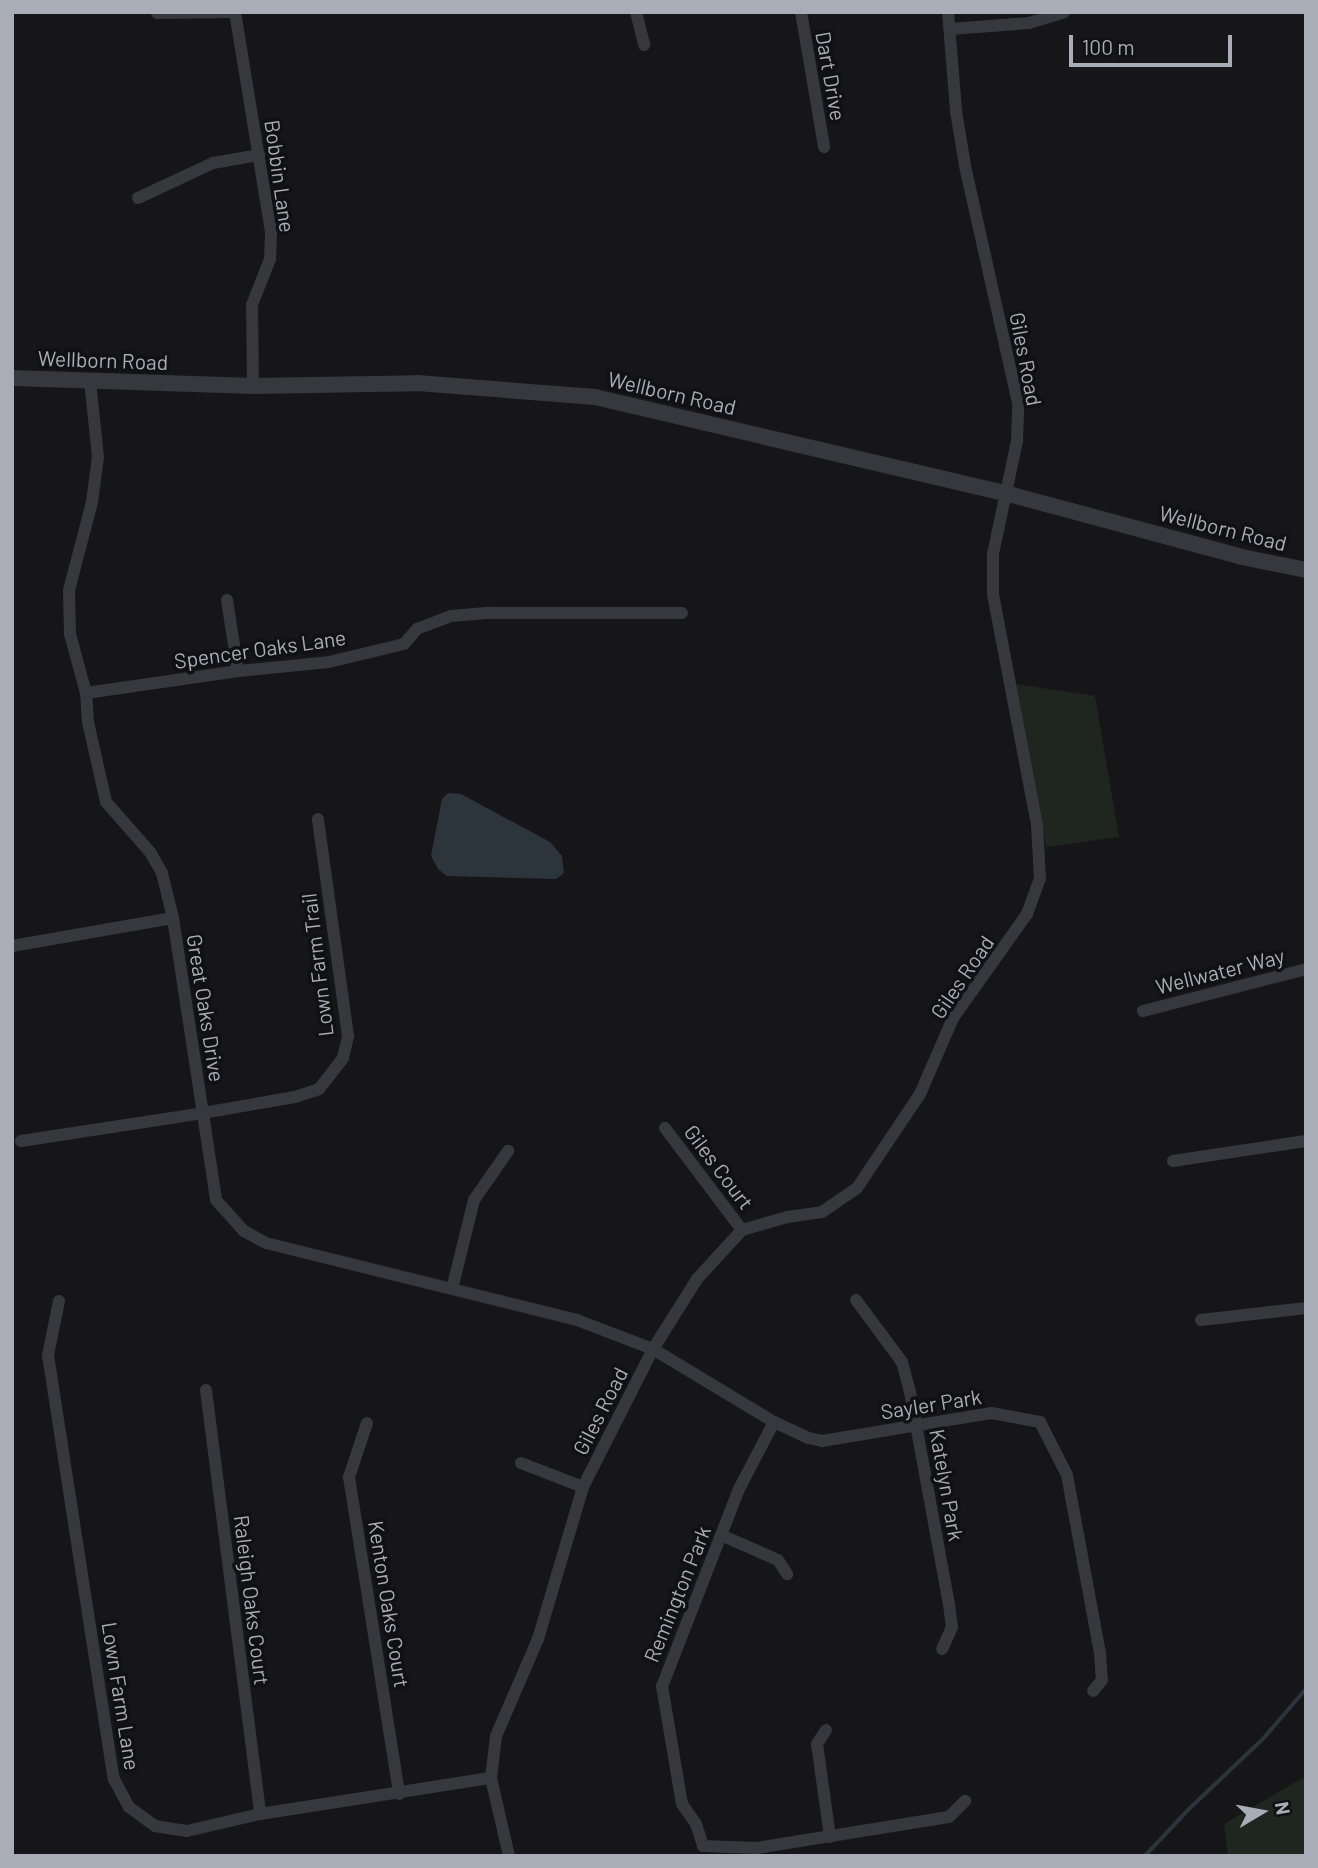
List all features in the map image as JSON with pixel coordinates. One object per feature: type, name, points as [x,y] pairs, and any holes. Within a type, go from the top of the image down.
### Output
[{"type":"street","points":[[157,13],[235,12]]},
{"type":"street","name":"Bobbin Lane","points":[[235,12],[271,233],[270,259],[252,305],[253,386]]},
{"type":"street","points":[[636,12],[644,45]]},
{"type":"street","name":"Dart Drive","points":[[801,12],[824,147]]},
{"type":"street","name":"Giles Road","points":[[509,1856],[491,1778],[496,1736],[538,1639],[583,1487],[653,1349],[697,1279],[741,1230],[787,1217],[822,1212],[857,1188],[920,1094],[953,1018],[1027,914],[1040,879],[1037,825],[993,595],[993,554],[1017,441],[1018,403],[963,152],[956,111],[948,12]]},
{"type":"street","points":[[950,29],[1029,23],[1064,12]]},
{"type":"street","points":[[138,198],[213,163],[259,155]]},
{"type":"street","name":"Wellborn Road","points":[[12,378],[253,386],[417,383],[596,397],[1005,493],[1242,557],[1306,570]]},
{"type":"street","name":"Great Oaks Drive","points":[[90,381],[98,457],[92,502],[69,590],[71,634],[86,693],[93,749],[106,802],[156,862],[162,873],[173,918],[216,1200],[244,1231],[266,1243],[577,1320],[653,1349]]},
{"type":"street","points":[[227,600],[238,671]]},
{"type":"street","name":"Spencer Oaks Lane","points":[[86,693],[238,671],[329,662],[404,643],[417,629],[451,616],[489,613],[682,612]]},
{"type":"street","name":"Lown Farm Trail","points":[[20,1141],[295,1097],[319,1089],[343,1058],[348,1036],[318,820]]},
{"type":"street","points":[[12,946],[173,918]]},
{"type":"street","name":"Wellwater Way","points":[[1143,1011],[1306,969]]},
{"type":"street","name":"Giles Court","points":[[665,1128],[741,1230]]},
{"type":"street","points":[[1173,1161],[1306,1141]]},
{"type":"street","points":[[452,1289],[474,1200],[508,1151]]},
{"type":"street","name":"Katelyn Park","points":[[856,1300],[902,1362],[917,1425],[952,1627],[942,1649]]},
{"type":"street","name":"Lown Farm Lane","points":[[59,1301],[48,1355],[114,1779],[120,1794],[135,1813],[155,1826],[187,1831],[260,1814],[491,1778]]},
{"type":"street","points":[[1201,1320],[1306,1308]]},
{"type":"street","name":"Sayler Park","points":[[653,1349],[774,1422],[822,1441],[991,1413],[1040,1422],[1061,1458],[1076,1521],[1102,1680],[1093,1691]]},
{"type":"street","name":"Raleigh Oaks Court","points":[[206,1390],[260,1814]]},
{"type":"street","name":"Remington Park","points":[[774,1422],[739,1489],[662,1685],[682,1804],[696,1824],[703,1846],[757,1848],[949,1817],[965,1801]]},
{"type":"street","name":"Kenton Oaks Court","points":[[367,1423],[349,1477],[399,1794]]},
{"type":"street","points":[[521,1463],[583,1487]]},
{"type":"street","points":[[721,1535],[778,1560],[787,1574]]},
{"type":"street","points":[[826,1730],[817,1744],[830,1837]]},
{"type":"shaded area","points":[[1016,684],[1095,696],[1119,837],[1046,847]]},
{"type":"shaded area","points":[[448,793],[461,794],[550,842],[562,856],[564,873],[556,879],[447,876],[438,869],[431,856],[442,799]]},
{"type":"shaded area","points":[[1306,1776],[1306,1856],[1228,1856],[1224,1824]]},
{"type":"waterway","points":[[1145,1856],[1190,1808],[1263,1739],[1306,1689]]}]
